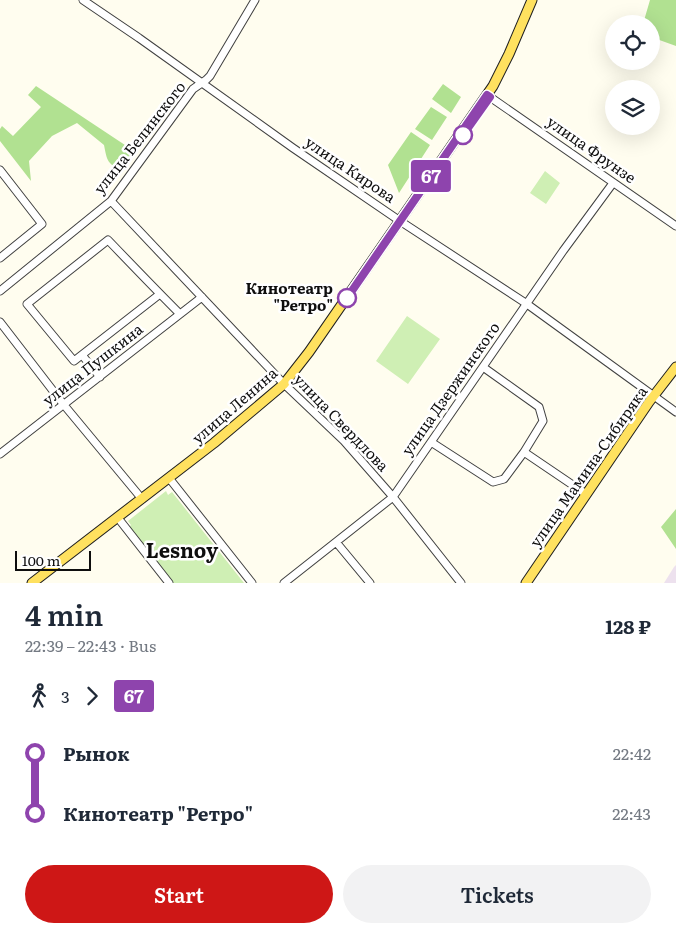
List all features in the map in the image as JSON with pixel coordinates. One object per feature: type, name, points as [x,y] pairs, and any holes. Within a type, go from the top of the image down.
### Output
[{"type":"main road","name":"улица Ленина","points":[[32,583],[71,556],[215,444],[285,385],[488,96],[533,0]]},
{"type":"main road","name":"улица Мамина-Сибиряка","points":[[526,583],[676,366]]},
{"type":"main road","points":[[119,519],[170,479]]},
{"type":"main road","points":[[38,583],[71,556]]},
{"type":"street","name":"улица Кирова","points":[[83,0],[401,221],[527,304],[676,412]]},
{"type":"street","name":"улица Белинского","points":[[0,291],[112,201],[193,89],[210,76],[255,0]]},
{"type":"street","name":"улица Фрунзе","points":[[488,96],[676,226]]},
{"type":"street","points":[[0,170],[42,224],[0,258]]},
{"type":"street","name":"улица Дзержинского","points":[[284,583],[393,498],[563,251],[613,182]]},
{"type":"street","name":"улица Свердлова","points":[[112,201],[285,385],[344,441],[393,498],[461,583]]},
{"type":"street","points":[[160,294],[74,361],[27,304],[108,240],[180,314]]},
{"type":"street","name":"улица Пушкина","points":[[0,454],[202,297]]},
{"type":"street","points":[[0,322],[64,405],[142,499]]},
{"type":"street","points":[[82,355],[100,377]]},
{"type":"street","points":[[431,442],[493,482],[504,479],[524,452],[543,421],[540,407],[483,367]]},
{"type":"street","points":[[524,452],[586,494]]},
{"type":"street","points":[[170,479],[252,583]]},
{"type":"street","points":[[119,519],[168,583]]},
{"type":"street","points":[[336,542],[370,583]]},
{"type":"shaded area","points":[[676,565],[676,583],[664,583],[674,567]]},
{"type":"green space","points":[[650,0],[676,0],[676,46],[660,40],[660,15],[646,15]]},
{"type":"green space","points":[[443,84],[461,97],[451,113],[432,99]]},
{"type":"green space","points":[[36,86],[134,151],[123,170],[111,164],[107,158],[104,145],[77,123],[52,136],[29,161],[31,181],[0,141],[0,129],[2,126],[13,136],[41,107],[28,95]]},
{"type":"green space","points":[[431,107],[447,117],[432,140],[415,129]]},
{"type":"green space","points":[[411,132],[430,145],[399,193],[388,165]]},
{"type":"green space","points":[[545,171],[560,183],[546,204],[530,193]]},
{"type":"green space","points":[[407,316],[440,339],[408,384],[376,361]]},
{"type":"green space","points":[[166,491],[168,495],[172,492],[244,583],[172,583],[128,528],[131,525],[128,521]]},
{"type":"green space","points":[[676,509],[676,549],[661,527]]},
{"type":"bus line","name":"67","points":[[347,298],[487,95],[490,97],[463,135]]},
{"type":"place","name":"Кинотеатр \"Ретро\"","points":[[347,298]]},
{"type":"district","name":"Lesnoy","points":[[182,551]]}]
